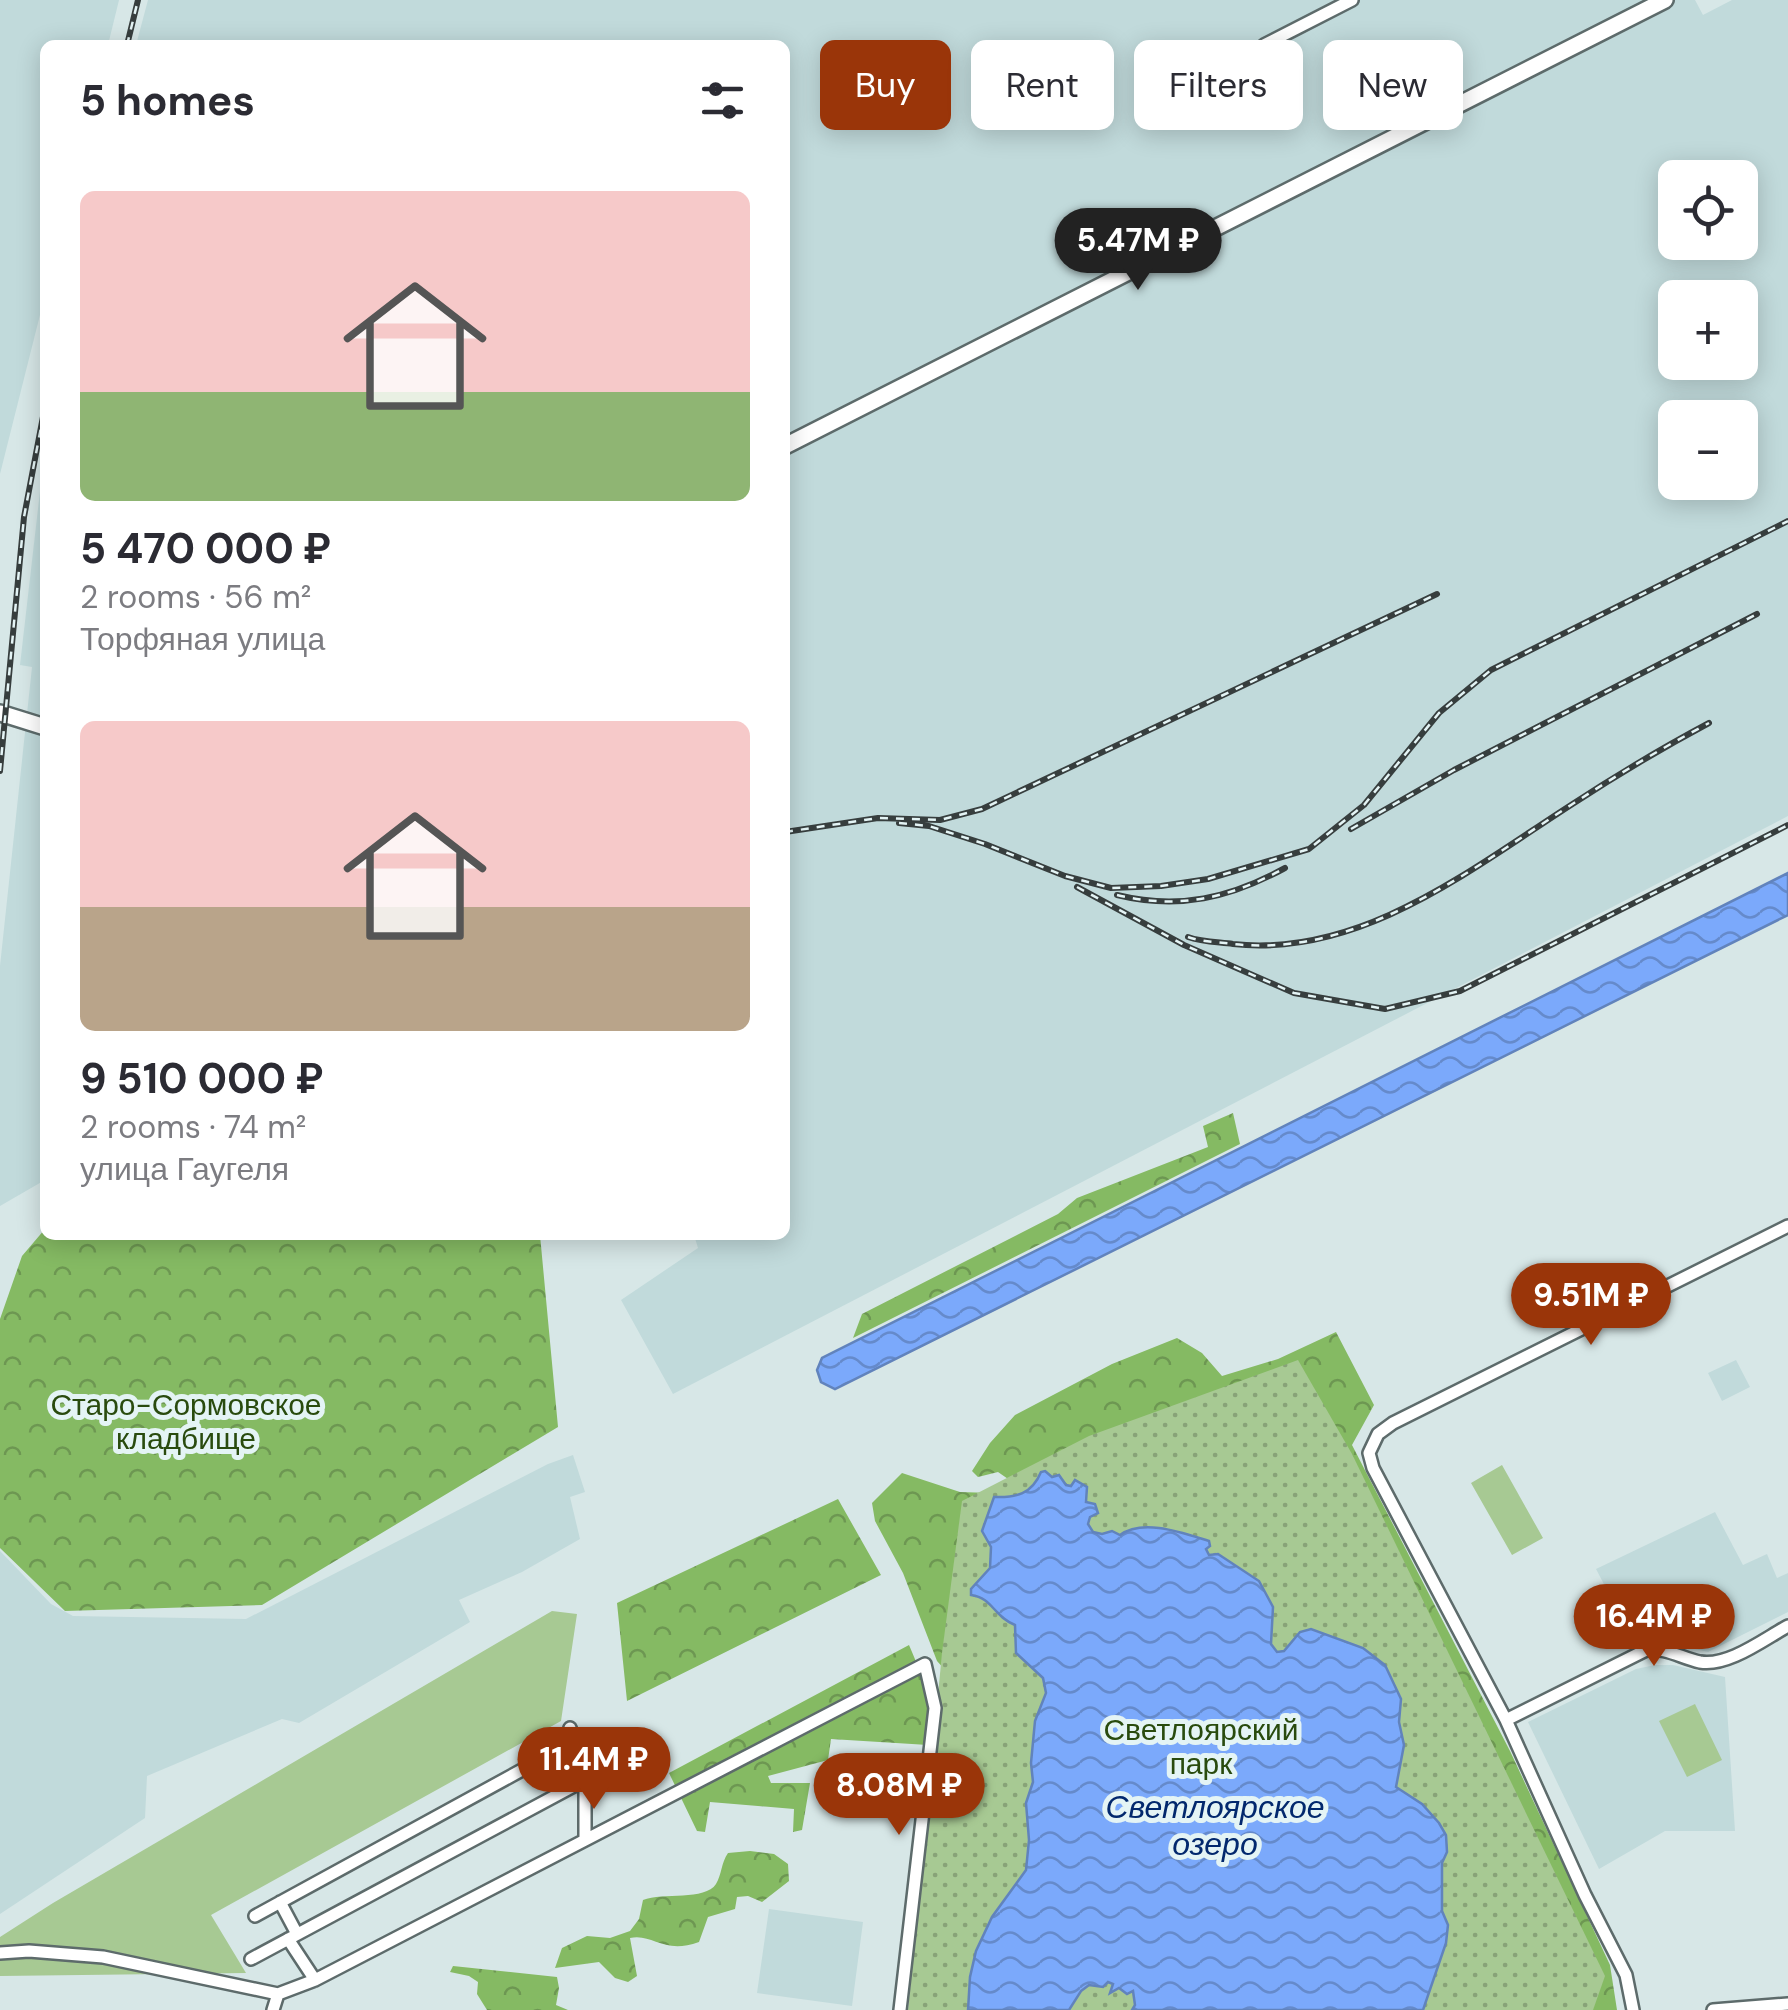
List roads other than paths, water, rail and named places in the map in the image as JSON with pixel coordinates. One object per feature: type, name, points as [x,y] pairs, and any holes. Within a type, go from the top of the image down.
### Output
[{"type":"street","points":[[1275,40],[1352,0]]},
{"type":"street","points":[[790,443],[1666,0]]},
{"type":"street","points":[[0,713],[40,725]]},
{"type":"street","points":[[1634,2010],[1626,1975],[1585,1896],[1506,1720],[1373,1468],[1369,1453],[1371,1444],[1394,1423],[1788,1226]]},
{"type":"street","points":[[1506,1720],[1646,1650],[1658,1648],[1700,1662],[1717,1663],[1788,1626]]},
{"type":"street","points":[[0,1953],[30,1951],[104,1957],[278,1994],[314,1980],[925,1664],[934,1708],[900,2010]]},
{"type":"street","points":[[254,1916],[572,1734],[585,1780],[585,1840]]},
{"type":"street","points":[[251,1959],[585,1780]]},
{"type":"street","points":[[280,1902],[314,1980]]},
{"type":"street","points":[[272,2010],[278,1994]]},
{"type":"street","points":[[1714,2010],[1788,2004]]},
{"type":"water","points":[[1788,873],[1788,915],[835,1389],[821,1382],[817,1370],[822,1358]]},
{"type":"water","name":"Светлоярское озеро","points":[[1045,1471],[1052,1477],[1059,1475],[1066,1485],[1071,1486],[1075,1480],[1087,1487],[1086,1502],[1095,1504],[1098,1513],[1090,1517],[1088,1524],[1093,1532],[1112,1531],[1120,1535],[1151,1527],[1209,1541],[1209,1555],[1218,1554],[1259,1581],[1273,1607],[1271,1644],[1277,1652],[1284,1651],[1300,1632],[1311,1629],[1363,1648],[1385,1665],[1401,1699],[1399,1722],[1404,1745],[1396,1787],[1422,1804],[1446,1835],[1442,1911],[1448,1925],[1446,1943],[1423,2010],[1132,2010],[1133,1991],[1127,1994],[1119,1988],[1110,1993],[1113,1984],[1108,1982],[1103,1987],[1089,1985],[1069,2010],[968,2010],[976,1951],[992,1917],[1026,1870],[1026,1803],[1033,1782],[1035,1721],[1046,1693],[1043,1678],[1016,1653],[1015,1625],[984,1600],[971,1595],[971,1589],[990,1568],[991,1547],[982,1531],[994,1497],[1022,1493]]},
{"type":"railway","points":[[128,40],[138,0]]},
{"type":"railway","points":[[0,771],[24,517],[40,432]]},
{"type":"railway","points":[[899,823],[929,826],[1065,876],[1111,888],[1208,879],[1309,849],[1364,805],[1439,713],[1491,670],[1788,521]]},
{"type":"railway","points":[[790,831],[878,818],[940,820],[982,809],[1437,594]]},
{"type":"railway","points":[[1351,829],[1454,770],[1757,614]]},
{"type":"railway","points":[[1188,937],[1233,944],[1280,945],[1325,937],[1369,923],[1453,881],[1605,783],[1709,723]]},
{"type":"railway","points":[[1077,887],[1184,945],[1294,993],[1385,1009],[1460,991],[1788,825]]},
{"type":"railway","points":[[1117,895],[1162,901],[1204,898],[1244,887],[1285,868]]},
{"type":"park label","name":"Старо-Сормовское кладбище","points":[[186,1421]]},
{"type":"park label","name":"Светлоярский парк","points":[[1201,1746]]}]
